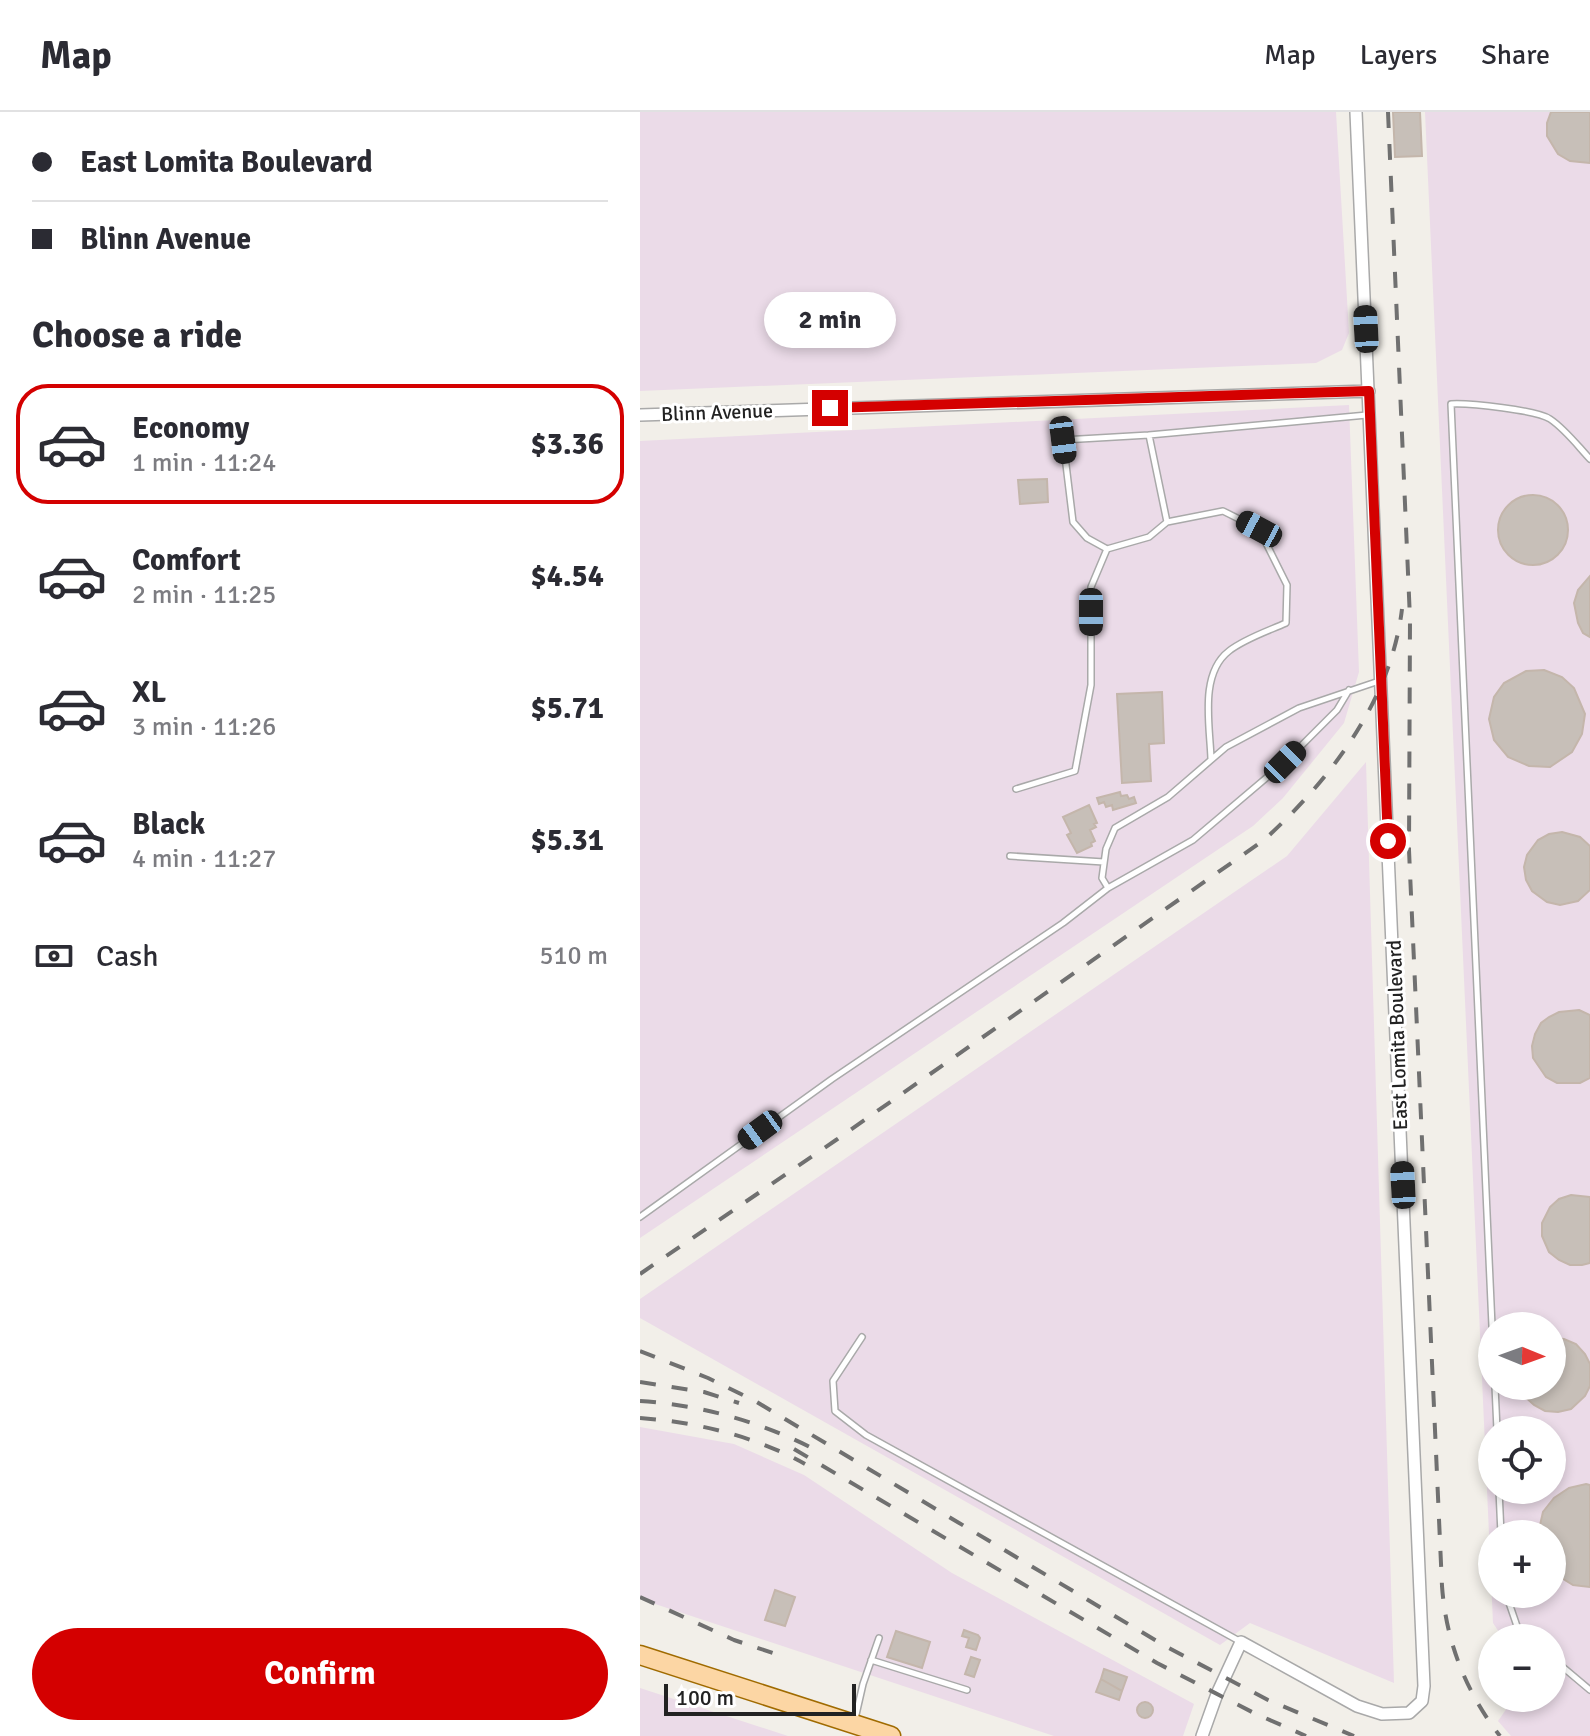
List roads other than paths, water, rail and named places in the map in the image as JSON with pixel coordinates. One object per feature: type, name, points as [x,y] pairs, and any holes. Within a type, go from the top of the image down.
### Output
[{"type":"main road","points":[[640,1655],[891,1736]]},
{"type":"street","name":"East Lomita Boulevard","points":[[1241,1642],[1357,1706],[1382,1714],[1409,1713],[1422,1701],[1424,1686],[1356,112]]},
{"type":"street","name":"Blinn Avenue","points":[[640,415],[1369,391]]},
{"type":"street","points":[[1202,1736],[1241,1642]]},
{"type":"lane","points":[[1491,1312],[1451,404],[1468,403],[1547,417],[1590,459]]},
{"type":"lane","points":[[1211,759],[1209,701],[1212,676],[1228,651],[1286,623],[1287,585],[1259,529],[1223,511],[1167,522],[1149,537],[1107,549],[1087,538],[1073,522],[1063,440],[1370,414]]},
{"type":"lane","points":[[1149,435],[1167,522]]},
{"type":"lane","points":[[1016,789],[1075,771],[1091,685],[1091,587],[1107,549]]},
{"type":"lane","points":[[1108,888],[1102,878],[1115,828],[1168,797],[1226,747],[1299,708],[1382,679]]},
{"type":"lane","points":[[640,1217],[832,1079],[1063,923],[1108,888],[1193,840],[1285,762],[1337,710],[1349,690]]},
{"type":"lane","points":[[1010,856],[1104,862]]},
{"type":"lane","points":[[862,1337],[833,1381],[835,1411],[866,1435],[1241,1642]]},
{"type":"lane","points":[[854,1724],[863,1684],[879,1638]]},
{"type":"lane","points":[[871,1660],[967,1690]]},
{"type":"lane","points":[[1566,1670],[1590,1690]]},
{"type":"railway","points":[[1388,112],[1410,619],[1409,850],[1442,1586],[1448,1627],[1460,1666],[1477,1702],[1500,1736]]},
{"type":"railway","points":[[640,1274],[1264,840],[1312,792],[1354,736],[1385,675],[1396,643],[1402,609]]},
{"type":"railway","points":[[640,1351],[755,1401],[1165,1646],[1268,1700],[1354,1736]]},
{"type":"railway","points":[[640,1382],[704,1392],[739,1403]]},
{"type":"railway","points":[[640,1401],[685,1406],[728,1416],[812,1448]]},
{"type":"railway","points":[[640,1418],[725,1432],[805,1464]]},
{"type":"railway","points":[[794,1449],[1157,1663],[1306,1736]]},
{"type":"railway","points":[[640,1597],[734,1640],[773,1653]]}]
